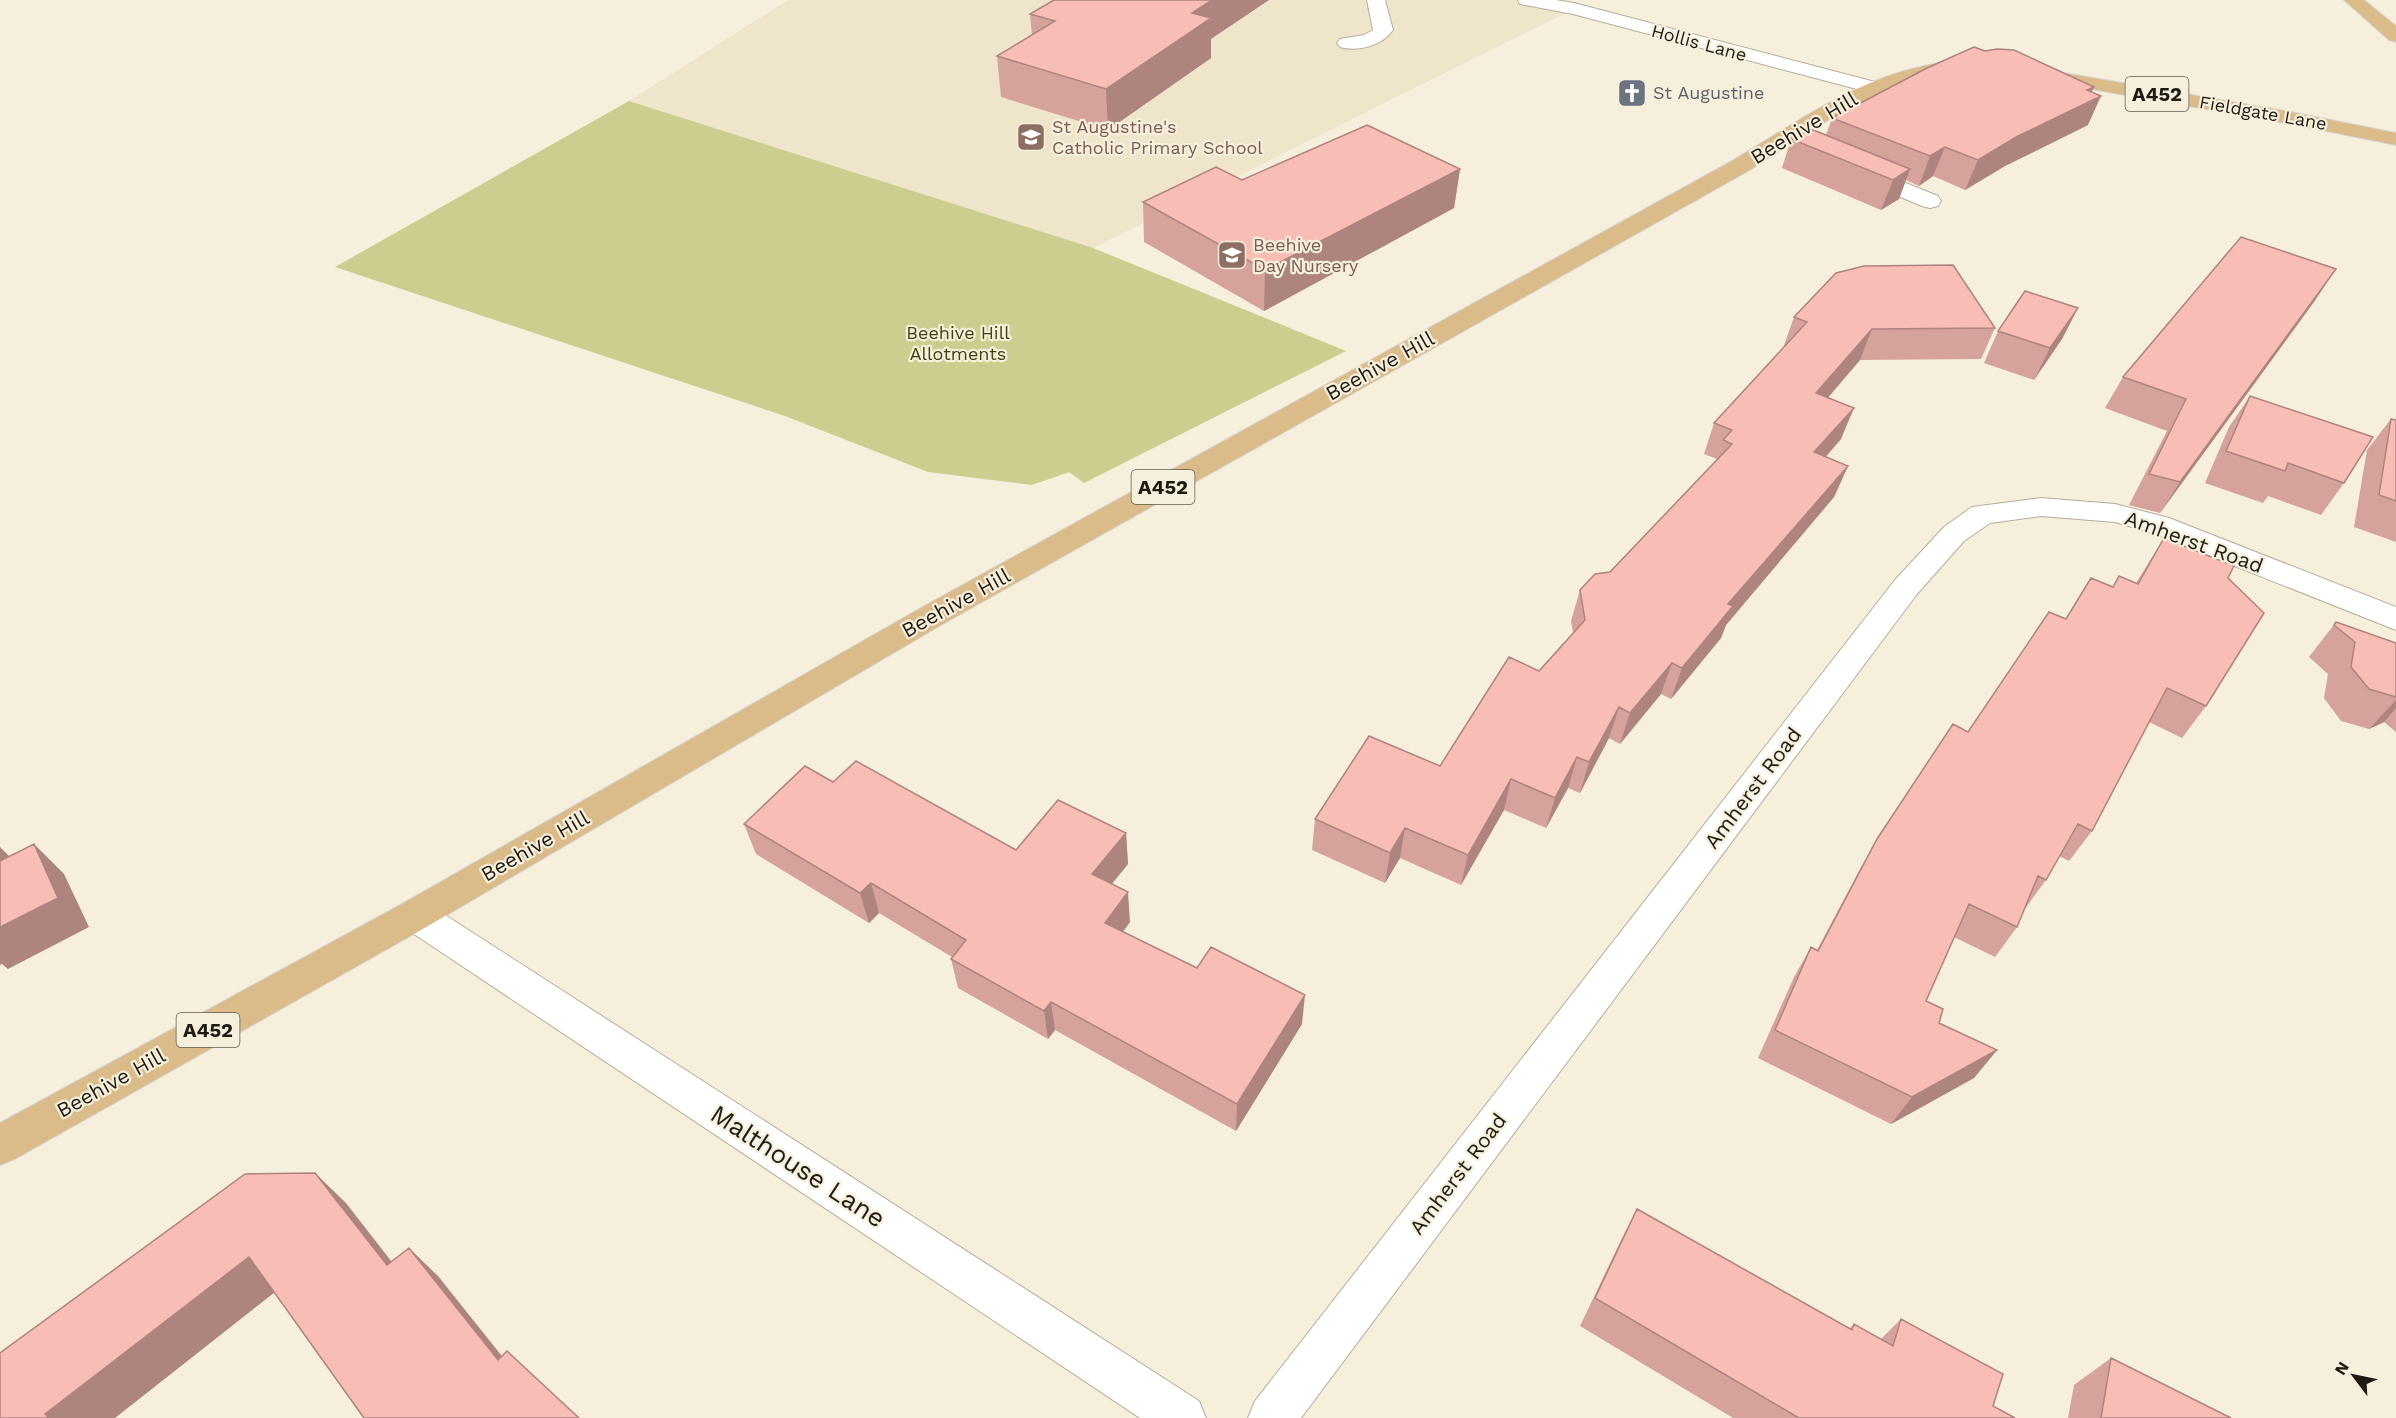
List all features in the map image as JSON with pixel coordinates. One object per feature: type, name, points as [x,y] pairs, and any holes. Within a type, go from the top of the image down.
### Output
[{"type":"main road","points":[[2353,0],[2396,36]]},
{"type":"main road","name":"Beehive Hill","points":[[0,1145],[415,915],[930,617],[1795,145],[1872,87],[1916,71],[1946,65],[1992,68]]},
{"type":"main road","name":"Fieldgate Lane","points":[[2015,72],[2280,116],[2396,139]]},
{"type":"street","points":[[1347,43],[1367,40],[1381,34],[1383,30],[1376,0]]},
{"type":"street","name":"Hollis Lane","points":[[1527,0],[1574,9],[1872,87]]},
{"type":"street","points":[[1836,162],[1930,201]]},
{"type":"street","name":"Amherst Road","points":[[1272,1418],[1906,587],[1954,534],[1982,514],[2042,507],[2115,513],[2159,525],[2396,619]]},
{"type":"street","name":"Malthouse Lane","points":[[415,915],[1182,1418]]},
{"type":"shaded area","name":"St Augustine's Catholic Primary School","points":[[788,0],[1527,0],[1574,9],[1093,248],[629,101]]},
{"type":"green space","name":"Beehive Hill Allotments","points":[[629,101],[1093,248],[1346,351],[1084,483],[1069,472],[1032,485],[928,472],[785,416],[335,267]]},
{"type":"building","points":[[1054,0],[1212,0],[1192,13],[1211,18],[1106,89],[997,56],[1055,21],[1030,14]]},
{"type":"building","points":[[1974,47],[1985,51],[2014,50],[2094,87],[2087,90],[2101,96],[2018,136],[1978,160],[1945,147],[1930,156],[1832,118],[1927,68]]},
{"type":"building","points":[[1367,125],[1460,169],[1265,270],[1143,202],[1216,167],[1242,180]]},
{"type":"building","points":[[1811,129],[1910,169],[1893,180],[1791,139]]},
{"type":"building","points":[[2241,237],[2336,269],[2180,482],[2149,474],[2186,399],[2123,377]]},
{"type":"building","points":[[1953,265],[1995,328],[1872,329],[1816,393],[1854,408],[1814,452],[1848,466],[1728,604],[1733,606],[1682,668],[1672,663],[1630,713],[1619,707],[1589,762],[1577,757],[1555,798],[1511,779],[1468,855],[1405,828],[1390,853],[1315,819],[1369,736],[1440,766],[1509,657],[1539,671],[1585,620],[1580,590],[1595,574],[1610,572],[1732,444],[1723,440],[1732,430],[1714,423],[1807,322],[1794,317],[1836,273],[1864,266]]},
{"type":"building","points":[[2025,291],[2078,308],[2050,348],[1998,331]]},
{"type":"building","points":[[2250,396],[2373,437],[2344,483],[2288,463],[2285,471],[2226,451]]},
{"type":"building","points":[[2391,419],[2396,420],[2396,501],[2379,495]]},
{"type":"building","points":[[2164,538],[2234,566],[2228,578],[2264,613],[2206,706],[2167,688],[2092,831],[2078,824],[2046,880],[2038,876],[2017,927],[1969,904],[1926,1001],[1943,1009],[1939,1023],[1997,1050],[1912,1097],[1775,1030],[1811,947],[1818,951],[1877,839],[1953,724],[1968,732],[2049,612],[2066,619],[2091,578],[2113,587],[2119,576],[2138,584]]},
{"type":"building","points":[[2336,622],[2396,643],[2396,697],[2369,689],[2351,667],[2355,642],[2334,625]]},
{"type":"building","points":[[856,761],[1016,850],[1058,800],[1126,833],[1092,874],[1128,892],[1105,923],[1197,968],[1211,947],[1305,995],[1237,1104],[1051,1002],[1044,1011],[951,959],[966,940],[871,883],[860,893],[744,824],[805,766],[833,782]]},
{"type":"building","points":[[34,844],[58,898],[0,927],[0,861]]},
{"type":"building","points":[[315,1173],[387,1265],[409,1248],[498,1360],[507,1351],[579,1418],[364,1418],[249,1257],[45,1414],[49,1418],[0,1418],[0,1353],[245,1174]]},
{"type":"building","points":[[1637,1209],[1852,1330],[1854,1324],[1893,1346],[1901,1319],[2003,1374],[1993,1406],[2015,1418],[1799,1418],[1595,1298]]},
{"type":"building","points":[[2111,1358],[2231,1418],[2101,1418]]},
{"type":"place","name":"St Augustine","points":[[1632,93]]},
{"type":"place","name":"St Augustine's Catholic Primary School","points":[[1031,137]]},
{"type":"place","name":"Beehive Day Nursery","points":[[1232,255]]}]
